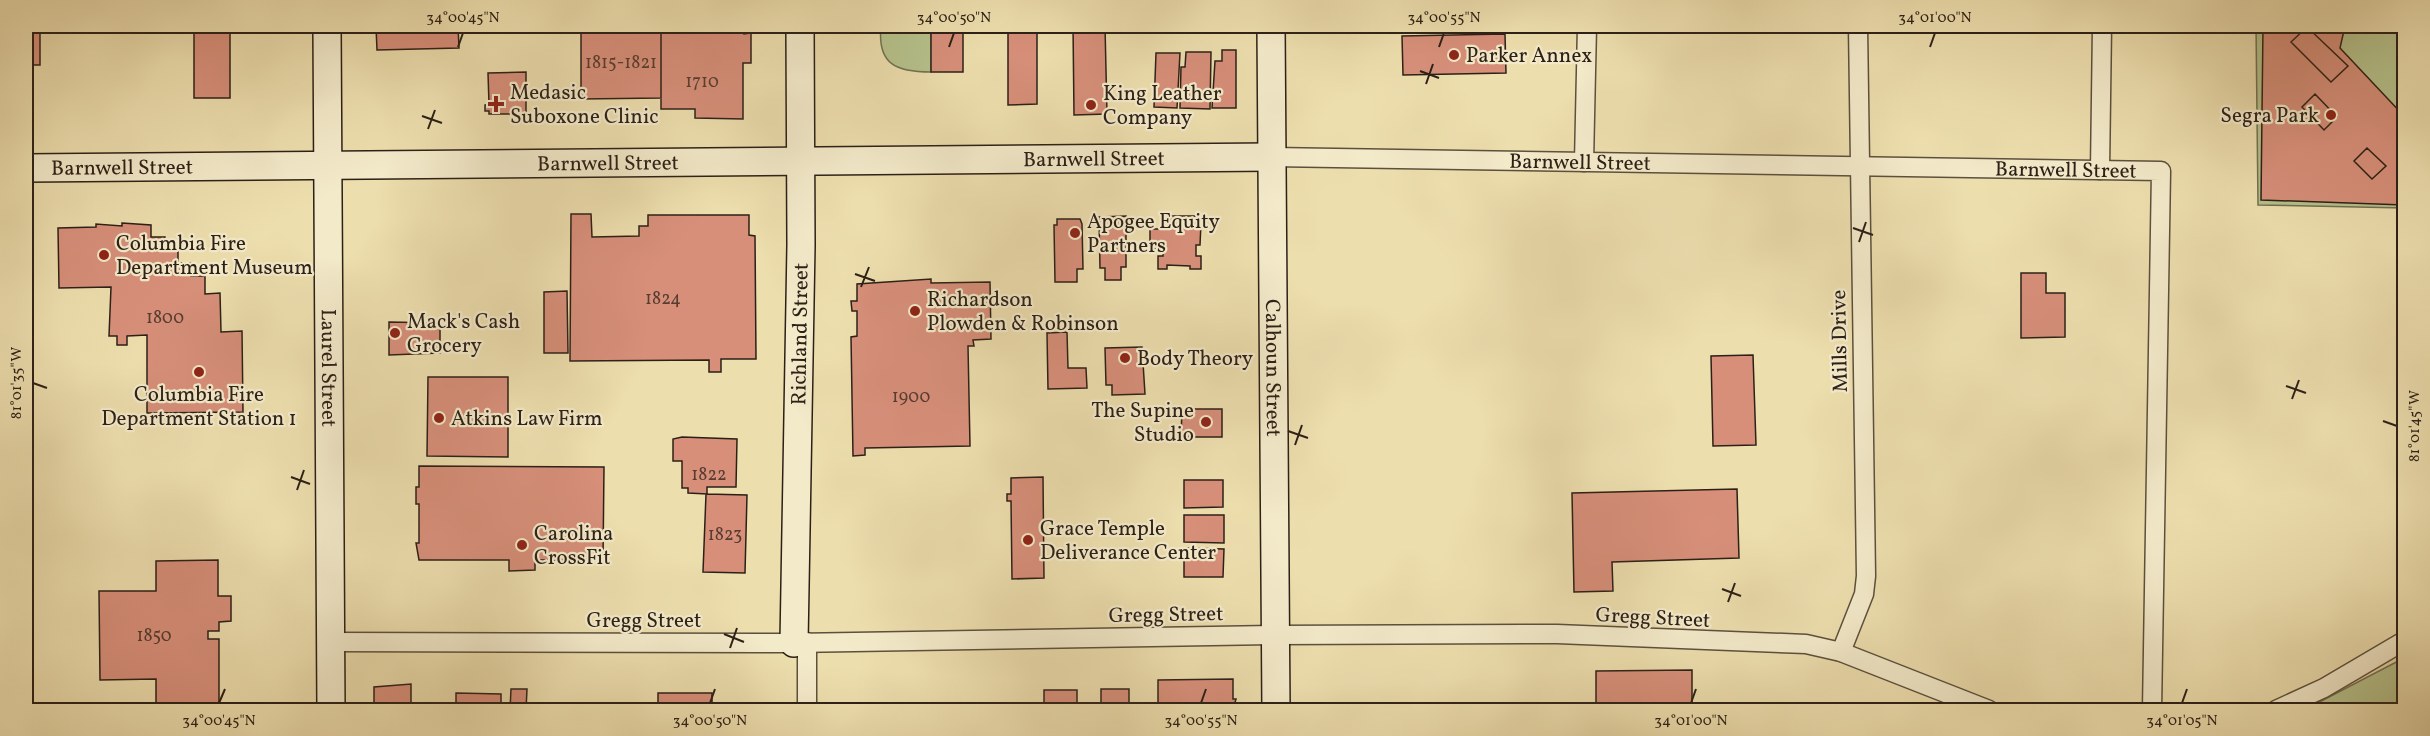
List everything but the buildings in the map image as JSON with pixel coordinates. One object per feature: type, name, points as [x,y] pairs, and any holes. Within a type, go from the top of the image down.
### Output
[{"type":"street","name":"Laurel Street","points":[[327,26],[332,711]]},
{"type":"street","name":"Richland Street","points":[[800,26],[800,643],[807,711]]},
{"type":"street","name":"Calhoun Street","points":[[1271,26],[1276,711]]},
{"type":"street","points":[[1584,162],[1587,26]]},
{"type":"street","name":"Mills Drive","points":[[1841,652],[1864,594],[1866,576],[1858,167],[1858,26]]},
{"type":"street","points":[[2100,170],[2102,26]]},
{"type":"street","name":"Barnwell Street","points":[[26,168],[1272,157],[2161,171],[2152,711]]},
{"type":"street","name":"Gregg Street","points":[[331,642],[800,643],[1275,634],[1557,634],[1806,644],[1841,652],[1989,711]]},
{"type":"street","points":[[2276,711],[2324,688],[2404,640]]},
{"type":"green space","points":[[881,26],[931,26],[931,72],[908,70],[892,64],[882,50]]},
{"type":"green space","name":"Segra Park","points":[[2256,26],[2404,26],[2404,208],[2258,205]]},
{"type":"green space","points":[[2404,658],[2404,710],[2304,710]]},
{"type":"place","name":"Parker Annex","points":[[1454,55]]},
{"type":"place","name":"Medasic Suboxone Clinic","points":[[496,104]]},
{"type":"place","name":"King Leather Company","points":[[1091,105]]},
{"type":"place","name":"Segra Park","points":[[2331,115]]},
{"type":"place","name":"Apogee Equity Partners","points":[[1075,233]]},
{"type":"place","name":"Columbia Fire Department Museum","points":[[104,255]]},
{"type":"place","name":"Richardson Plowden & Robinson","points":[[915,311]]},
{"type":"place","name":"Mack's Cash Grocery","points":[[395,333]]},
{"type":"place","name":"Body Theory","points":[[1125,358]]},
{"type":"place","name":"Columbia Fire Department Station 1","points":[[199,372]]},
{"type":"place","name":"Atkins Law Firm","points":[[439,418]]},
{"type":"place","name":"The Supine Studio","points":[[1206,422]]},
{"type":"place","name":"Grace Temple Deliverance Center","points":[[1028,540]]},
{"type":"place","name":"Carolina CrossFit","points":[[522,545]]}]
